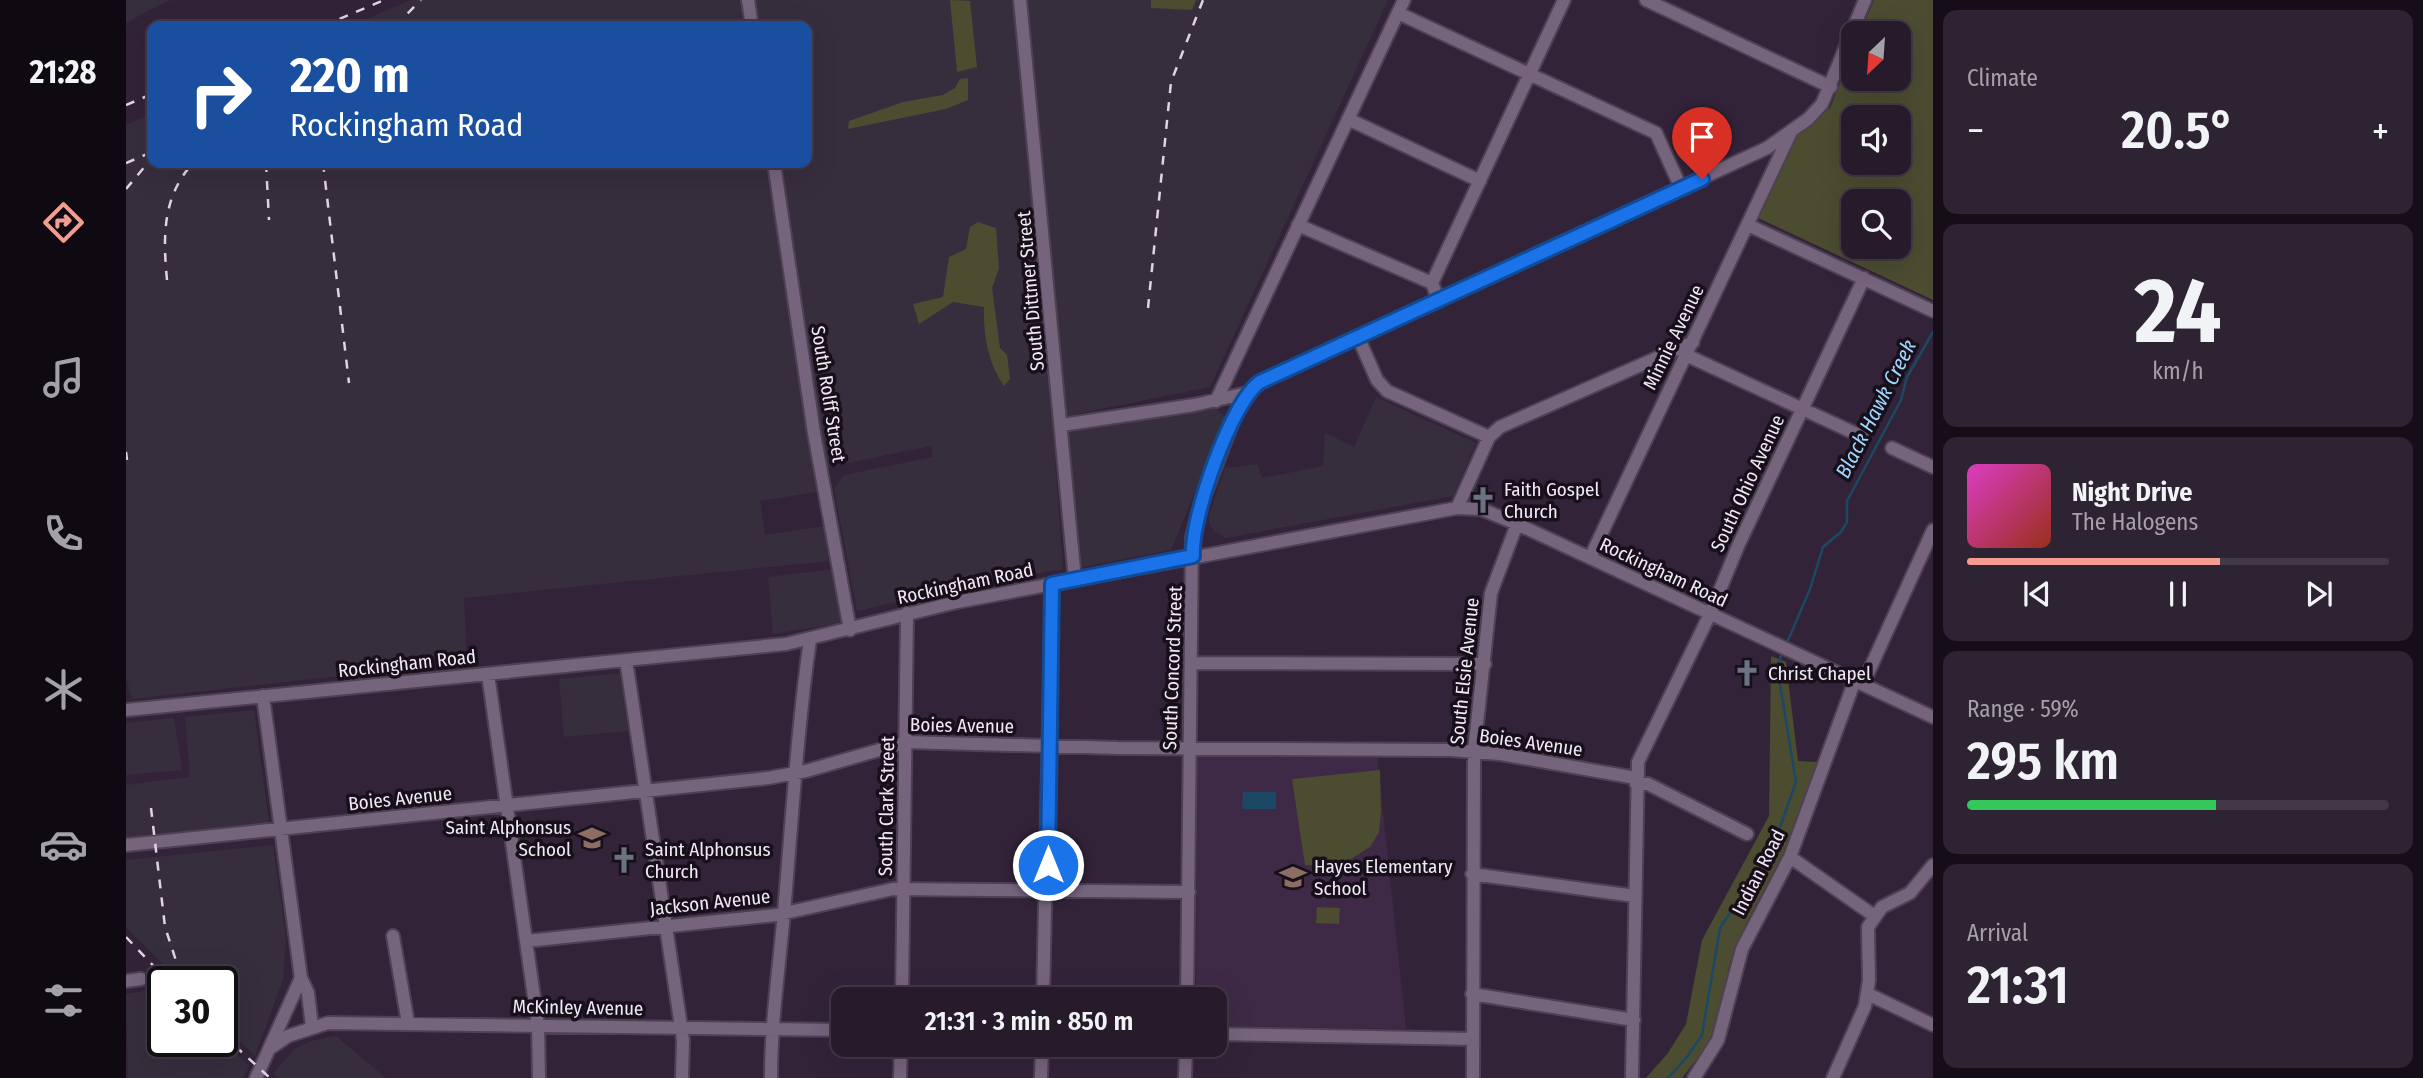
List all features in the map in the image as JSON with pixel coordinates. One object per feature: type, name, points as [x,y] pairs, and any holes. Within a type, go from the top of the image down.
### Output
[{"type":"street","points":[[748,0],[751,21]]},
{"type":"street","name":"South Dittmer Street","points":[[1020,0],[1075,580]]},
{"type":"street","points":[[1216,401],[1404,0]]},
{"type":"street","points":[[1438,301],[1432,283],[1564,0]]},
{"type":"street","points":[[1646,0],[1831,86]]},
{"type":"street","points":[[1062,425],[1216,401],[1247,393],[1260,382],[1767,148],[1816,111],[1831,86],[1865,0]]},
{"type":"street","points":[[1398,13],[1656,133],[1681,188]]},
{"type":"street","points":[[1349,119],[1480,181]]},
{"type":"street","name":"Minnie Avenue","points":[[1590,558],[1791,132]]},
{"type":"street","name":"South Rolff Street","points":[[775,168],[814,433],[850,630]]},
{"type":"street","points":[[1298,225],[1432,283]]},
{"type":"street","points":[[1748,225],[1933,311]]},
{"type":"street","name":"South Ohio Avenue","points":[[1632,1076],[1638,762],[1710,614],[1738,546],[1864,278]]},
{"type":"street","points":[[1358,337],[1377,380],[1387,391],[1489,437]]},
{"type":"street","points":[[1457,508],[1489,437],[1500,427],[1693,342]]},
{"type":"street","points":[[1686,355],[1863,437]]},
{"type":"street","name":"South Concord Street","points":[[1187,987],[1189,748],[1193,663],[1192,537],[1199,510],[1247,393]]},
{"type":"street","points":[[1892,448],[1933,467]]},
{"type":"street","name":"Rockingham Road","points":[[126,710],[810,640],[907,613],[1193,556],[1457,508],[1481,509],[1517,524],[1933,717]]},
{"type":"street","name":"South Elsie Avenue","points":[[1473,1078],[1474,752],[1491,593],[1517,524]]},
{"type":"street","name":"Indian Road","points":[[1694,1078],[1718,1040],[1728,1014],[1735,970],[1750,930],[1790,857],[1859,682],[1933,530]]},
{"type":"street","points":[[1043,987],[1052,584]]},
{"type":"street","name":"South Clark Street","points":[[902,987],[907,613]]},
{"type":"street","points":[[771,1078],[771,1029],[784,913],[794,773],[810,640]]},
{"type":"street","points":[[626,660],[681,1028],[682,1078]]},
{"type":"street","points":[[1193,663],[1485,664]]},
{"type":"street","points":[[488,674],[538,1025],[539,1078]]},
{"type":"street","points":[[263,696],[301,978],[307,993],[312,1027]]},
{"type":"street","name":"Boies Avenue","points":[[126,845],[794,773],[907,742],[1474,752],[1648,784],[1747,834]]},
{"type":"street","points":[[1790,857],[1874,915]]},
{"type":"street","points":[[1833,1078],[1861,1018],[1868,994],[1868,927],[1882,907],[1910,893],[1933,865]]},
{"type":"street","points":[[1472,874],[1635,896]]},
{"type":"street","name":"Jackson Avenue","points":[[526,941],[784,913],[904,889],[1189,892]]},
{"type":"street","points":[[393,936],[408,1023]]},
{"type":"street","points":[[256,1078],[301,978]]},
{"type":"street","points":[[126,981],[141,979]]},
{"type":"street","points":[[1472,994],[1634,1020]]},
{"type":"street","points":[[1868,994],[1933,1025]]},
{"type":"street","name":"McKinley Avenue","points":[[272,1047],[288,1036],[328,1023],[831,1030]]},
{"type":"street","points":[[1227,1034],[1473,1039]]},
{"type":"street","points":[[900,1078],[901,1057]]},
{"type":"street","points":[[1041,1078],[1042,1057]]},
{"type":"street","points":[[1185,1078],[1186,1057]]},
{"type":"shaded area","points":[[126,0],[169,0],[126,23]]},
{"type":"shaded area","points":[[411,0],[1388,0],[1210,387],[1052,419],[1063,569],[963,587],[857,611],[834,489],[844,475],[933,457],[931,446],[814,470],[816,492],[760,501],[765,535],[824,526],[829,561],[464,598],[467,662],[132,699],[126,677],[126,125],[147,115],[147,168],[812,168],[812,21],[362,21]]},
{"type":"shaded area","points":[[1376,397],[1476,443],[1453,496],[1226,538],[1215,532],[1209,524],[1209,516],[1225,468],[1257,464],[1262,478],[1323,466],[1325,433],[1354,447]]},
{"type":"shaded area","points":[[1214,408],[1226,417],[1171,550],[1082,567],[1066,431]]},
{"type":"shaded area","points":[[833,569],[841,623],[773,634],[768,577]]},
{"type":"shaded area","points":[[620,673],[628,731],[564,737],[559,679]]},
{"type":"shaded area","points":[[254,710],[269,823],[126,837],[126,785],[190,777],[185,717]]},
{"type":"shaded area","points":[[174,718],[182,770],[126,775],[126,723]]},
{"type":"shaded area","name":"Hayes Elementary School","points":[[1197,755],[1377,755],[1406,1029],[1227,1026],[1227,987],[1196,987]]},
{"type":"shaded area","points":[[273,845],[286,938],[283,979],[255,1056],[238,1039],[238,966],[165,966],[126,927],[126,860]]},
{"type":"shaded area","points":[[147,991],[147,1057],[238,1056],[249,1066],[243,1078],[128,1078],[126,994]]},
{"type":"shaded area","points":[[336,1036],[386,1078],[278,1078],[273,1074],[294,1049],[311,1041]]},
{"type":"green space","points":[[950,0],[970,1],[977,67],[957,72]]},
{"type":"green space","points":[[1151,0],[1196,0],[1192,10],[1151,8]]},
{"type":"green space","points":[[1874,0],[1933,0],[1933,300],[1846,259],[1911,259],[1911,189],[1841,189],[1841,257],[1758,218],[1795,134],[1830,108],[1841,80],[1841,91],[1911,91],[1911,21],[1865,21]]},
{"type":"green space","points":[[968,78],[968,100],[946,109],[848,129],[849,121],[903,102],[943,95],[955,88],[960,79]]},
{"type":"green space","points":[[978,222],[996,228],[999,268],[992,288],[1000,348],[1007,355],[1010,379],[1004,386],[994,368],[988,348],[984,307],[953,302],[919,324],[913,304],[943,297],[949,257],[966,249],[970,227]]},
{"type":"green space","points":[[1771,656],[1786,662],[1798,761],[1817,762],[1783,854],[1747,922],[1729,966],[1720,1013],[1707,1046],[1682,1078],[1646,1078],[1668,1053],[1686,1024],[1702,940],[1769,816]]},
{"type":"green space","points":[[1380,770],[1379,832],[1370,847],[1340,866],[1305,865],[1292,779]]},
{"type":"green space","points":[[1317,907],[1340,908],[1339,924],[1316,923]]},
{"type":"water","points":[[1243,792],[1276,792],[1276,809],[1242,809]]},
{"type":"waterway","name":"Black Hawk Creek","points":[[1786,645],[1810,589],[1823,547],[1841,532],[1847,522],[1847,501],[1901,400],[1907,377],[1933,332]]},
{"type":"waterway","name":"Black Hawk Creek","points":[[1668,1078],[1702,1035],[1720,928],[1772,850],[1796,782],[1777,666],[1783,651]]},
{"type":"railway","points":[[335,21],[384,0]]},
{"type":"railway","points":[[400,21],[421,0]]},
{"type":"railway","points":[[1148,308],[1171,82],[1203,0]]},
{"type":"railway","points":[[126,105],[147,96]]},
{"type":"railway","points":[[126,163],[147,154]]},
{"type":"railway","points":[[126,189],[147,164]]},
{"type":"railway","points":[[167,280],[167,218],[175,190],[189,168]]},
{"type":"railway","points":[[266,168],[269,220]]},
{"type":"railway","points":[[324,168],[349,383]]},
{"type":"railway","points":[[126,452],[127,460]]},
{"type":"railway","points":[[151,808],[165,927],[178,966]]},
{"type":"railway","points":[[126,937],[154,966]]},
{"type":"railway","points":[[238,1049],[270,1078]]},
{"type":"place","name":"Faith Gospel Church","points":[[1483,500]]},
{"type":"place","name":"Christ Chapel","points":[[1747,673]]},
{"type":"place","name":"Saint Alphonsus School","points":[[592,838]]},
{"type":"place","name":"Saint Alphonsus Church","points":[[624,860]]},
{"type":"place","name":"Hayes Elementary School","points":[[1293,877]]},
{"type":"route","points":[[1048,865],[1052,584],[1193,556],[1192,537],[1199,510],[1240,403],[1253,386],[1702,179]]}]
